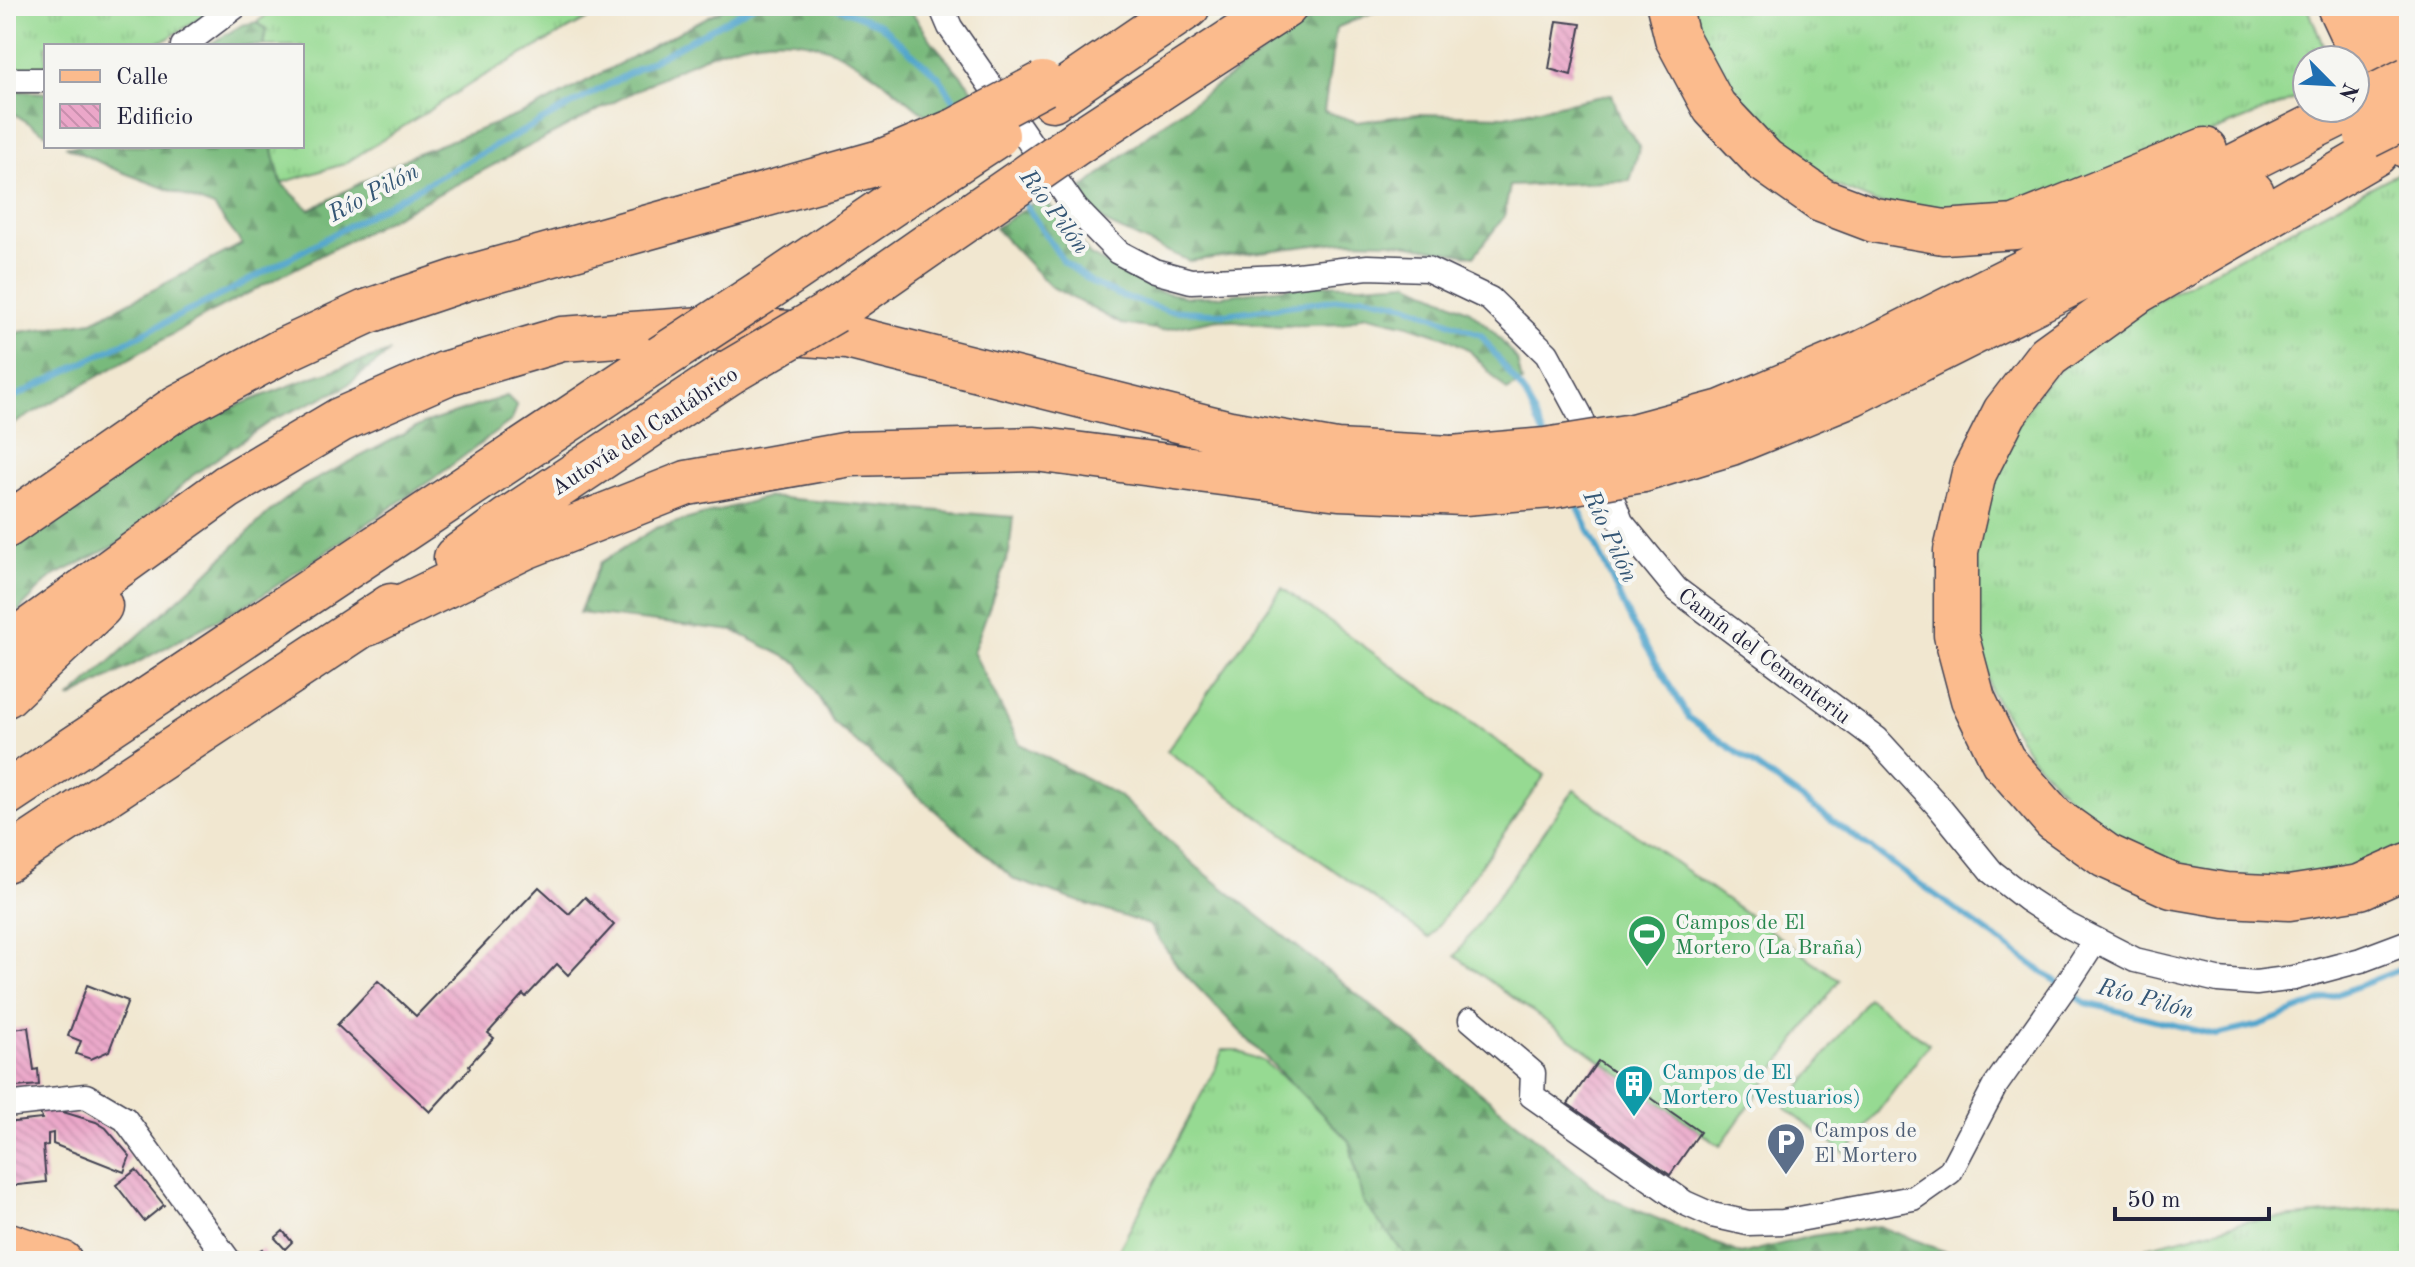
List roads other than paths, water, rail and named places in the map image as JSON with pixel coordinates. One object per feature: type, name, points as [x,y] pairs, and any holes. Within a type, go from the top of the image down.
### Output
[{"type":"highway","points":[[1048,91],[1160,6]]},
{"type":"highway","points":[[6,794],[762,292],[892,180],[1188,6]]},
{"type":"highway","name":"Autovía del Cantábrico","points":[[6,860],[367,624],[509,519],[730,372],[834,311],[1079,141],[1285,6]]},
{"type":"highway","points":[[1669,6],[1677,38],[1714,107],[1764,160],[1821,200],[1874,220],[1944,232],[2015,227],[2119,187],[2291,114]]},
{"type":"highway","points":[[2339,6],[2385,104],[2378,130]]},
{"type":"highway","points":[[2371,80],[2409,63],[2382,6]]},
{"type":"highway","points":[[2409,79],[2378,130],[2138,291],[2048,356],[2005,412],[1974,473],[1956,551],[1956,635],[1973,699],[2003,761],[2054,819],[2106,856],[2172,886],[2225,895],[2289,898],[2360,887],[2409,865]]},
{"type":"highway","points":[[367,624],[525,547],[687,483],[850,454],[1035,449],[1339,488],[1458,476],[1546,450],[1638,453],[1722,412],[2409,115]]},
{"type":"highway","points":[[6,526],[176,408],[286,349],[366,312],[467,278],[892,180]]},
{"type":"highway","points":[[6,647],[227,487],[340,420],[447,373],[562,339],[717,328],[847,337],[1230,433],[1458,476]]},
{"type":"highway","points":[[6,695],[227,487]]},
{"type":"main road","points":[[6,1242],[62,1261]]},
{"type":"street","points":[[186,44],[236,6]]},
{"type":"street","name":"Camín del Cementeriu","points":[[941,6],[950,27],[1076,209],[1118,252],[1154,271],[1191,281],[1280,277],[1368,267],[1427,269],[1490,299],[1547,354],[1580,415],[1621,522],[1676,589],[1877,739],[1939,807],[1992,872],[2028,900],[2095,941],[2135,960],[2218,980],[2256,983],[2294,978],[2361,960],[2409,942]]},
{"type":"street","points":[[6,80],[44,80]]},
{"type":"street","points":[[1471,1020],[1533,1073],[1532,1096],[1685,1203],[1712,1215],[1748,1223],[1783,1222],[1913,1198],[1950,1172],[1995,1086],[2095,941]]},
{"type":"street","points":[[6,1105],[86,1096],[125,1119],[229,1261]]},
{"type":"waterway","name":"Río Pilón","points":[[6,401],[229,291],[753,6]]},
{"type":"waterway","name":"Río Pilón","points":[[833,6],[879,24],[939,77],[960,109]]},
{"type":"waterway","name":"Río Pilón","points":[[1021,198],[1063,261],[1094,284],[1167,310],[1225,314],[1364,296],[1407,305],[1481,335],[1526,396],[1544,436]]},
{"type":"waterway","name":"Río Pilón","points":[[1573,496],[1631,621],[1689,718],[2061,985]]},
{"type":"waterway","name":"Río Pilón","points":[[2070,992],[2086,1003],[2216,1035],[2259,1025],[2409,966]]},
{"type":"place","name":"Campos de El Mortero (La Braña)","points":[[1647,968]]},
{"type":"place","name":"Campos de El Mortero (Vestuarios)","points":[[1634,1118]]},
{"type":"place","name":"Campos de El Mortero","points":[[1786,1176]]}]
